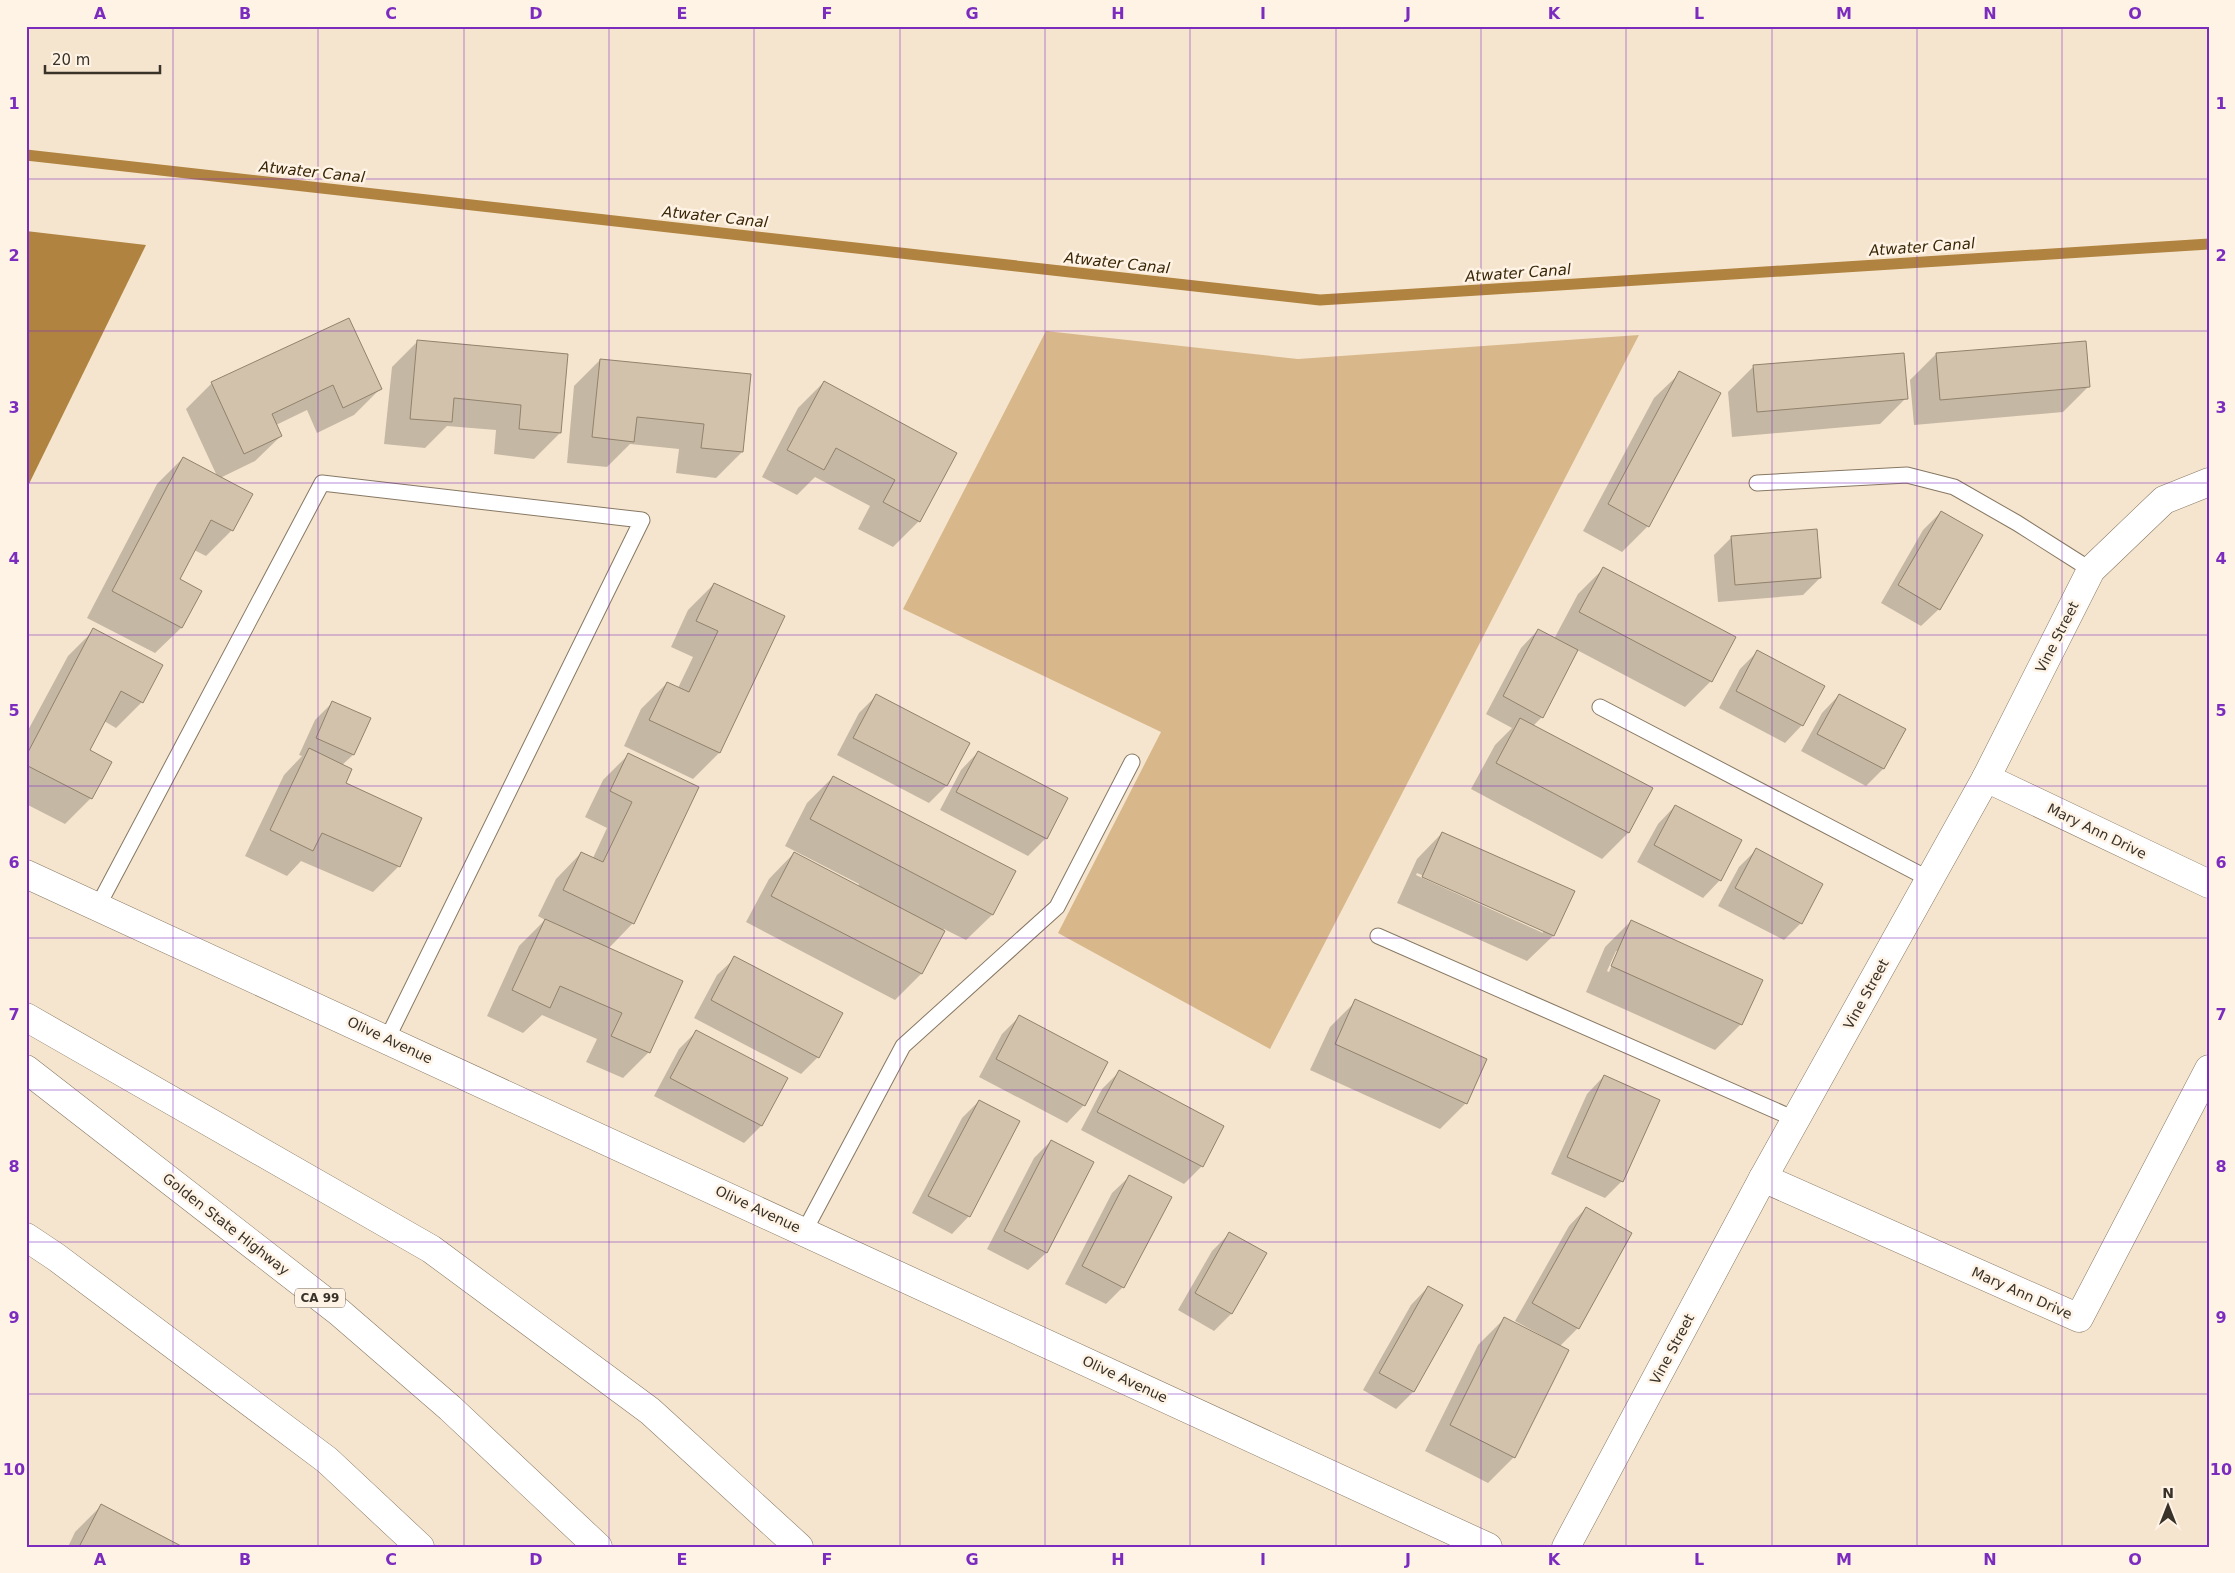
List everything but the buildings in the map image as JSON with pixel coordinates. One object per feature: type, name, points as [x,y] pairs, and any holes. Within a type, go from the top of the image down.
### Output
[{"type":"main road","name":"Vine Street","points":[[1566,1547],[1763,1178],[1986,778],[2091,570],[2164,500],[2209,482]]},
{"type":"main road","name":"Mary Ann Drive","points":[[1986,778],[2209,884]]},
{"type":"main road","name":"Olive Avenue","points":[[26,874],[805,1230],[1488,1547]]},
{"type":"main road","points":[[26,1017],[431,1250],[650,1412],[799,1547]]},
{"type":"main road","name":"Golden State Highway","points":[[26,1069],[339,1312],[450,1408],[598,1547]]},
{"type":"main road","name":"Mary Ann Drive","points":[[1763,1178],[2078,1318],[2209,1069]]},
{"type":"main road","points":[[26,1237],[56,1257],[327,1460],[420,1547]]},
{"type":"lane","points":[[1756,483],[1907,474],[1954,487],[2017,523],[2091,570]]},
{"type":"lane","points":[[98,906],[322,483],[642,520],[388,1039]]},
{"type":"lane","points":[[1600,707],[1930,879]]},
{"type":"lane","points":[[805,1230],[903,1046],[1057,907],[1132,762]]},
{"type":"lane","points":[[1378,936],[1797,1120]]},
{"type":"shaded area","points":[[26,231],[146,245],[26,490]]},
{"type":"shaded area","points":[[1046,331],[1298,359],[1639,335],[1270,1049],[1058,933],[1161,732],[903,609]]},
{"type":"waterway","name":"Atwater Canal","points":[[26,155],[1320,300],[2209,244]]}]
